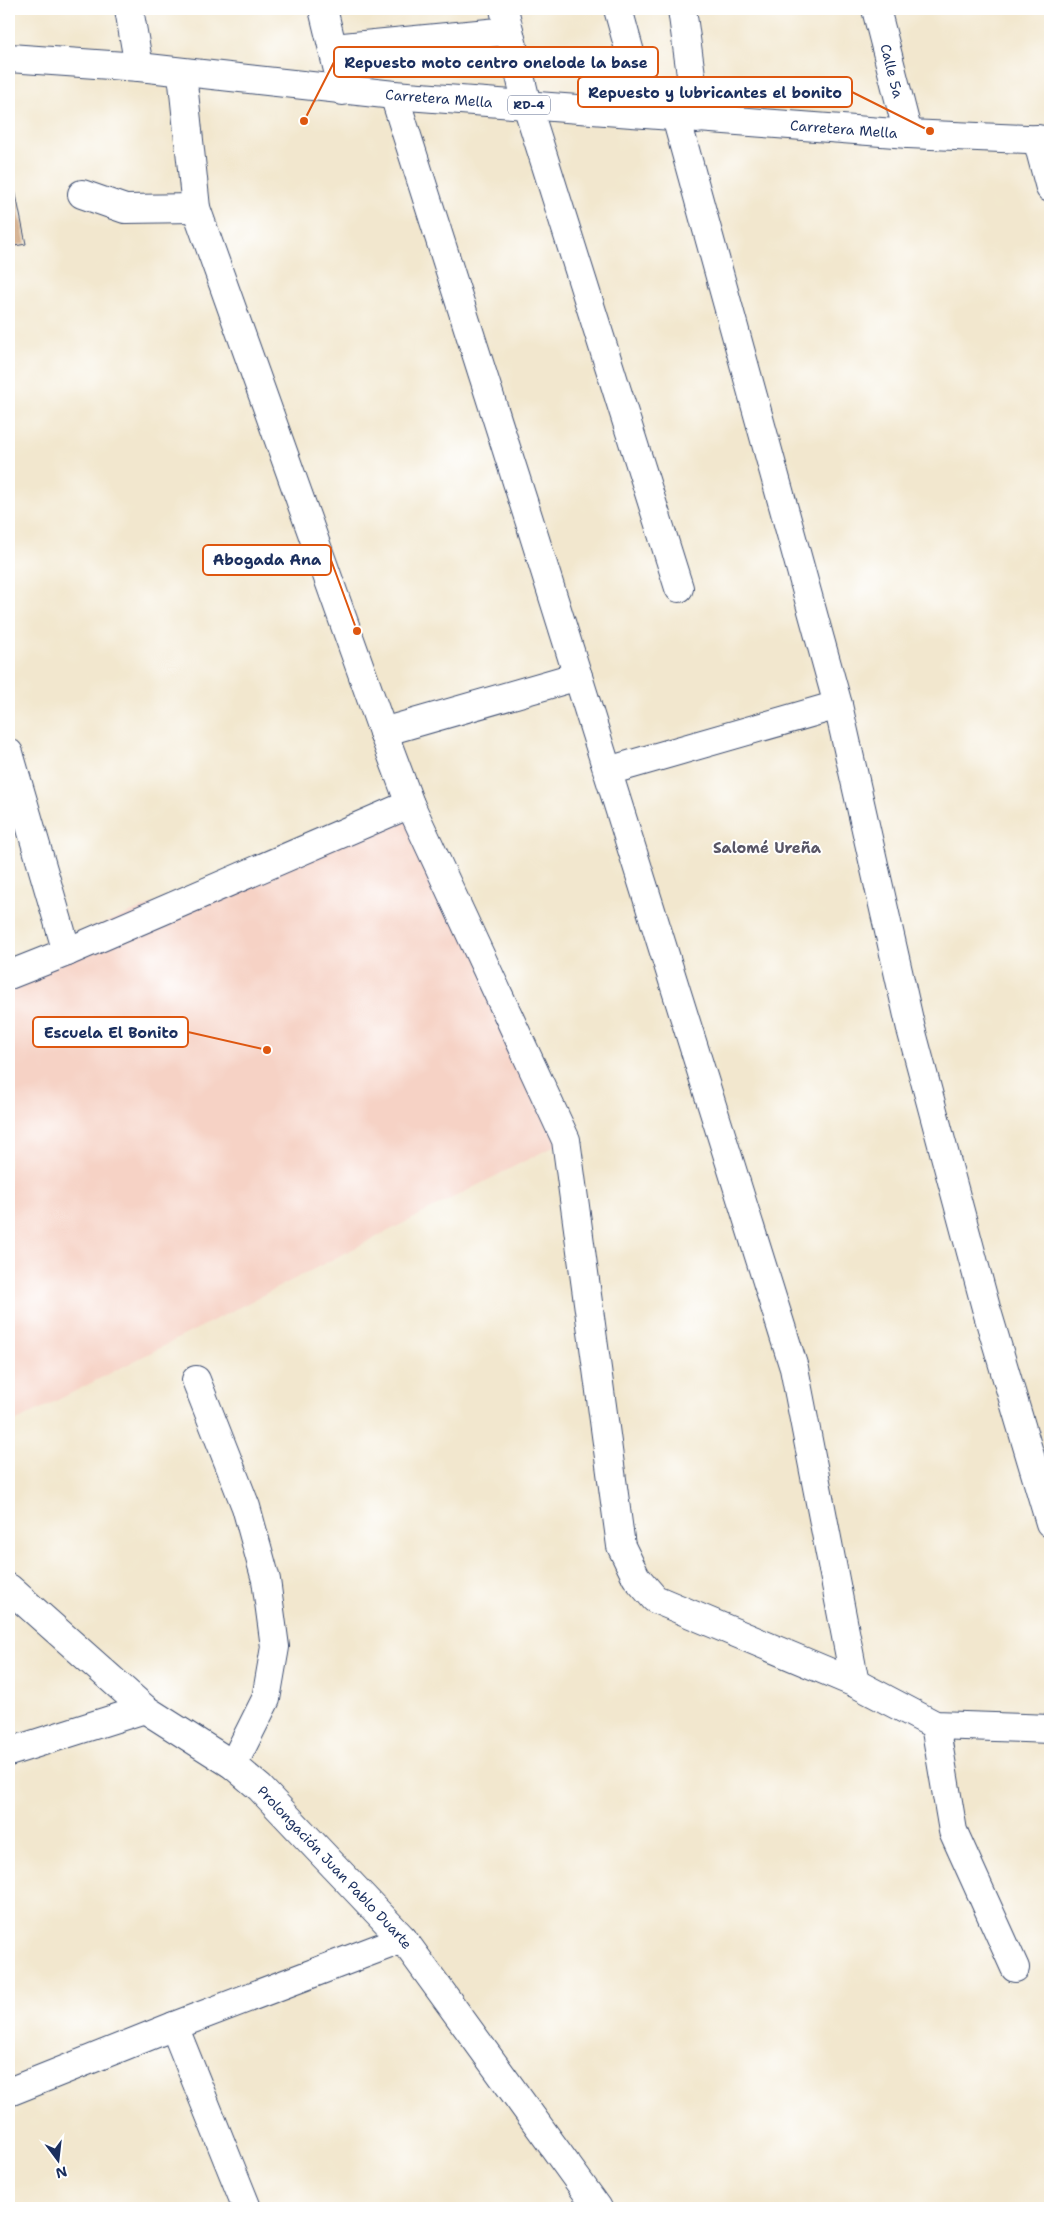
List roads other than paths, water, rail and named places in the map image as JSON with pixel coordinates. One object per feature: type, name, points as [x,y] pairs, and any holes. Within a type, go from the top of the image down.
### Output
[{"type":"street","points":[[129,9],[140,68]]},
{"type":"street","points":[[323,9],[343,90]]},
{"type":"street","points":[[618,9],[647,114]]},
{"type":"street","points":[[682,9],[686,118],[838,705],[911,1029],[986,1308],[1050,1523]]},
{"type":"street","name":"Calle 5a","points":[[876,9],[908,134]]},
{"type":"street","points":[[333,48],[507,20],[527,105],[679,588]]},
{"type":"street","name":"Carretera Mella","points":[[9,58],[140,68],[394,95],[686,118],[908,134],[1044,139]]},
{"type":"street","points":[[182,73],[196,208],[383,732],[410,804],[566,1140],[621,1546],[636,1578],[655,1599],[855,1683],[935,1725],[1050,1729]]},
{"type":"street","points":[[394,95],[608,771],[794,1368],[855,1683]]},
{"type":"street","points":[[1044,139],[1050,188]]},
{"type":"street","points":[[82,194],[125,209],[196,208]]},
{"type":"street","points":[[383,732],[578,676]]},
{"type":"street","points":[[608,771],[838,705]]},
{"type":"street","points":[[9,753],[67,952]]},
{"type":"street","points":[[9,975],[67,952],[410,804]]},
{"type":"street","points":[[196,1380],[246,1507],[266,1580],[275,1647],[266,1699],[233,1765]]},
{"type":"street","name":"Prolongación Juan Pablo Duarte","points":[[9,1588],[145,1709],[233,1765],[260,1788],[403,1939],[598,2208]]},
{"type":"street","points":[[9,1752],[145,1709]]},
{"type":"street","points":[[935,1725],[953,1831],[1015,1968]]},
{"type":"street","points":[[9,2092],[174,2026],[403,1939]]},
{"type":"street","points":[[174,2026],[247,2208]]},
{"type":"place","name":"Repuesto moto centro onelode la base","points":[[304,121]]},
{"type":"place","name":"Repuesto y lubricantes el bonito","points":[[930,131]]},
{"type":"place","name":"Abogada Ana","points":[[357,631]]},
{"type":"place","name":"Escuela El Bonito","points":[[267,1050]]},
{"type":"district","name":"Salomé Ureña","points":[[767,848]]}]
